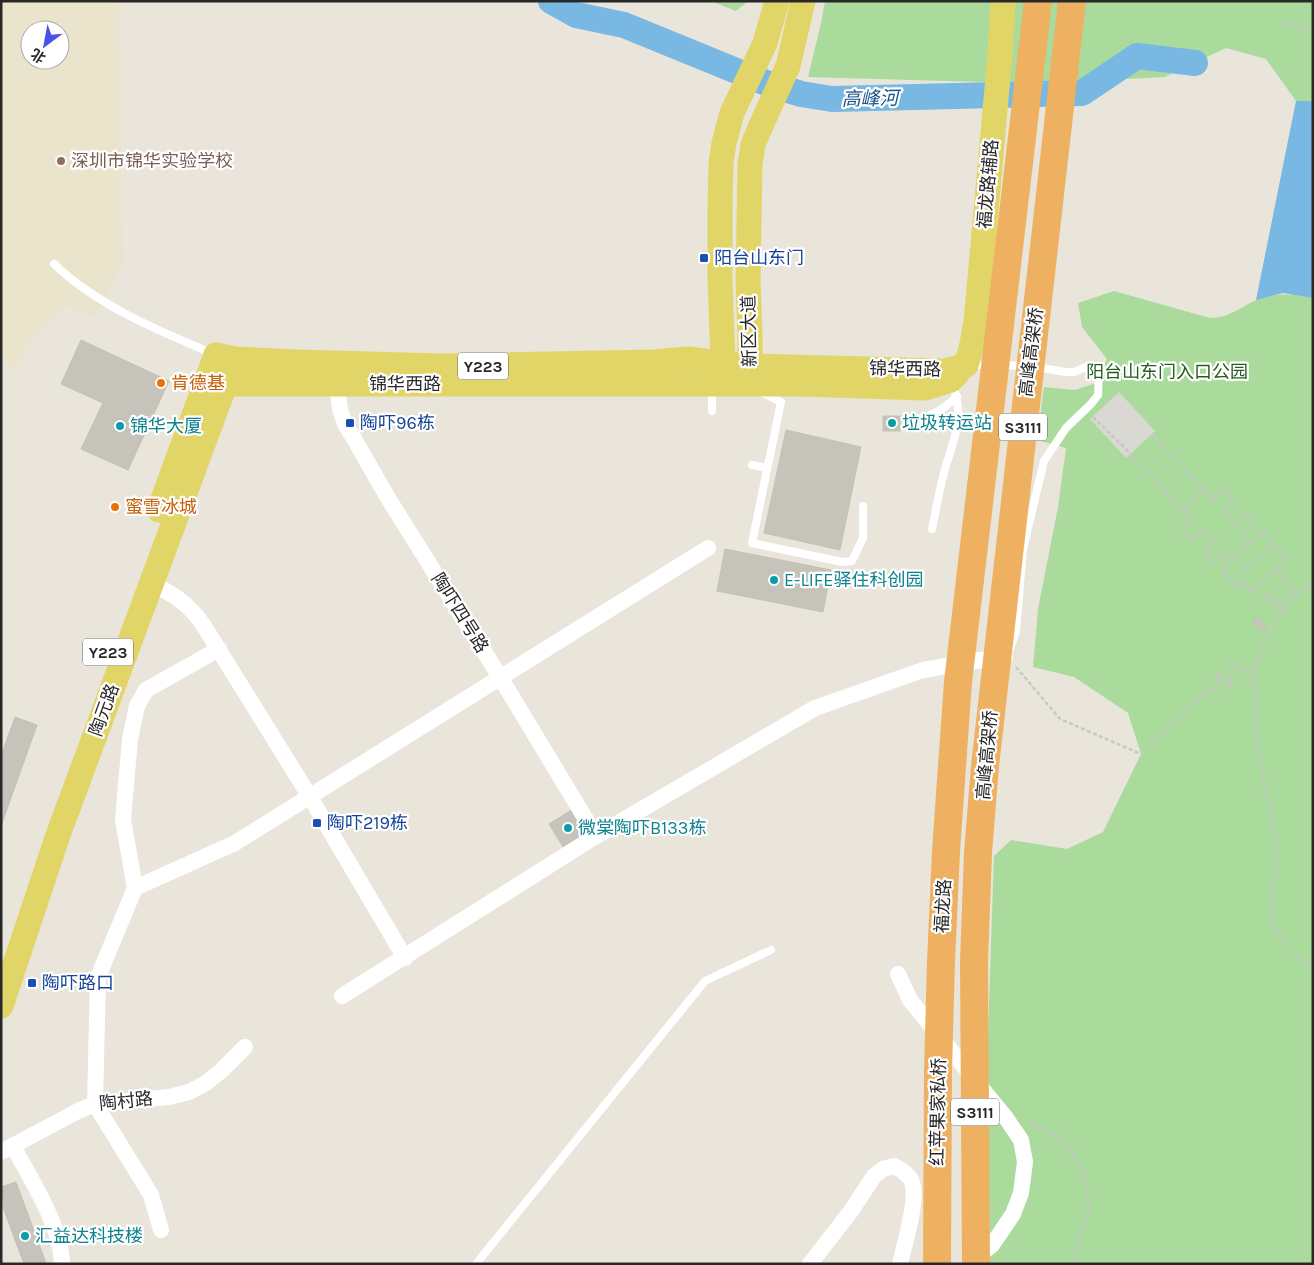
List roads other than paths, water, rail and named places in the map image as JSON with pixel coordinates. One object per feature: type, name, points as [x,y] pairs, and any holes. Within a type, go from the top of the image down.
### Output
[{"type":"highway","name":"高峰高架桥","points":[[946,851],[958,682],[1038,1]]},
{"type":"highway","name":"高峰高架桥","points":[[978,853],[995,670],[1072,1]]},
{"type":"highway","name":"福龙路","points":[[941,961],[946,851]]},
{"type":"highway","name":"福龙路","points":[[974,961],[978,853]]},
{"type":"highway","name":"红苹果家私桥","points":[[937,1264],[941,961]]},
{"type":"highway","name":"红苹果家私桥","points":[[974,961],[976,1264]]},
{"type":"main road","name":"新区大道","points":[[777,1],[771,26],[760,56],[729,123],[721,163],[720,280],[723,362],[750,375],[748,280],[750,164],[753,145],[788,66],[803,1]]},
{"type":"main road","name":"福龙路辅路","points":[[958,380],[973,343],[976,322],[1000,55],[1003,1]]},
{"type":"main road","points":[[720,280],[748,280]]},
{"type":"main road","points":[[224,384],[225,357]]},
{"type":"main road","name":"锦华西路","points":[[225,357],[442,366],[654,362],[688,359],[723,362]]},
{"type":"main road","name":"陶元路","points":[[1,950],[47,820],[225,357]]},
{"type":"main road","name":"锦华西路","points":[[224,384],[712,384],[750,375],[925,388],[958,380]]},
{"type":"main road","name":"陶元路","points":[[1,1006],[58,834],[224,384]]},
{"type":"street","name":"陶吓四号路","points":[[337,384],[338,402],[345,424],[388,498],[500,677],[596,836]]},
{"type":"street","points":[[135,888],[235,843],[708,548]]},
{"type":"street","points":[[151,583],[172,594],[190,607],[219,649],[310,797],[405,958]]},
{"type":"street","points":[[161,1230],[151,1195],[95,1104],[98,977],[135,888],[123,820],[130,739],[137,706],[146,690],[219,649]]},
{"type":"street","points":[[342,996],[596,836],[815,708],[923,670],[1008,656]]},
{"type":"street","points":[[898,974],[910,1000],[1022,1140],[1025,1162],[1021,1194],[1013,1214],[1002,1233],[992,1245],[966,1264]]},
{"type":"street","name":"陶村路","points":[[7,1149],[78,1111],[95,1104],[169,1097],[189,1092],[206,1084],[245,1047]]},
{"type":"street","points":[[7,1149],[36,1188],[60,1243],[62,1264]]},
{"type":"street","points":[[810,1264],[851,1211],[874,1176],[882,1169],[894,1166],[911,1179],[915,1195],[900,1264]]},
{"type":"lane","points":[[54,264],[102,301],[182,341],[225,357]]},
{"type":"lane","points":[[908,424],[928,417],[946,407],[958,380],[1005,365],[1036,367],[1065,372],[1074,372],[1092,365],[1098,369],[1098,394],[1091,404],[1066,428],[1044,460],[1023,549],[1016,631],[1008,656]]},
{"type":"lane","points":[[750,375],[768,396],[781,402],[752,543],[842,562],[852,561],[864,538],[863,506]]},
{"type":"lane","points":[[932,529],[944,475],[958,430],[958,380]]},
{"type":"lane","points":[[712,384],[712,411]]},
{"type":"lane","points":[[752,465],[767,468]]},
{"type":"lane","points":[[476,1264],[705,981],[771,950]]},
{"type":"water","points":[[1296,101],[1313,101],[1313,298],[1283,293],[1256,300]]},
{"type":"waterway","name":"高峰河","points":[[551,1],[576,15],[624,25],[766,83],[801,94],[832,99],[1082,93],[1137,56],[1195,63]]},
{"type":"place","name":"深圳市锦华实验学校","points":[[61,161]]},
{"type":"place","name":"阳台山东门","points":[[704,258]]},
{"type":"place","name":"肯德基","points":[[161,383]]},
{"type":"place","name":"陶吓96栋","points":[[350,423]]},
{"type":"place","name":"垃圾转运站","points":[[892,423]]},
{"type":"place","name":"锦华大厦","points":[[120,426]]},
{"type":"place","name":"蜜雪冰城","points":[[115,507]]},
{"type":"place","name":"E-LIFE驿住科创园","points":[[774,580]]},
{"type":"place","name":"陶吓219栋","points":[[317,823]]},
{"type":"place","name":"微棠陶吓B133栋","points":[[568,828]]},
{"type":"place","name":"陶吓路口","points":[[32,983]]},
{"type":"place","name":"汇益达科技楼","points":[[25,1236]]},
{"type":"park label","name":"阳台山东门入口公园","points":[[1167,372]]}]
